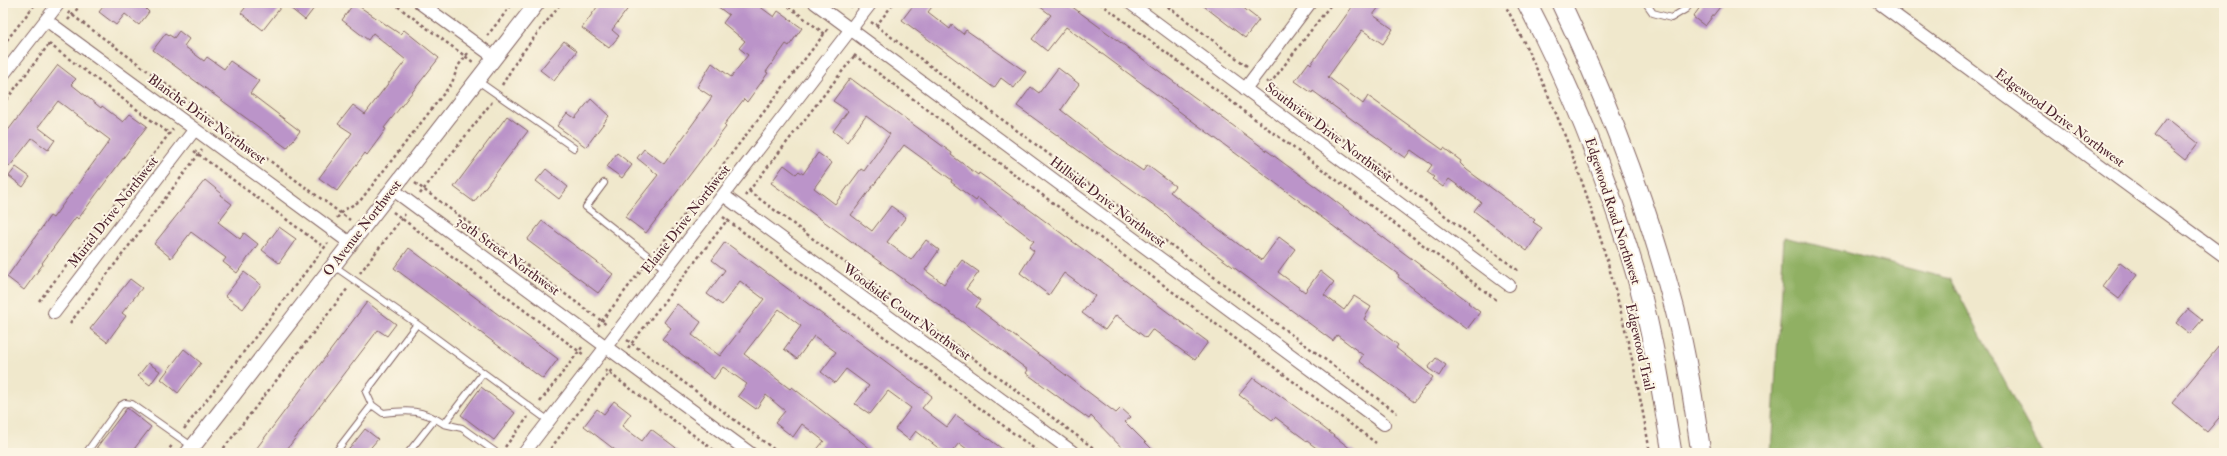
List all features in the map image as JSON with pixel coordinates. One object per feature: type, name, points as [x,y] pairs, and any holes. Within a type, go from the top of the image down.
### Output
[{"type":"main road","name":"Edgewood Road Northwest","points":[[1527,3],[1583,119],[1632,259],[1660,379],[1672,453]]},
{"type":"main road","name":"Edgewood Road Northwest","points":[[1561,3],[1608,106],[1635,175],[1675,310],[1689,373],[1701,453]]},
{"type":"street","points":[[420,3],[494,57]]},
{"type":"street","name":"O Avenue Northwest","points":[[191,451],[350,243],[537,3]]},
{"type":"street","name":"Hillside Drive Northwest","points":[[815,3],[1384,424]]},
{"type":"street","name":"Elaine Drive Northwest","points":[[524,453],[871,3]]},
{"type":"street","name":"Southview Drive Northwest","points":[[1130,3],[1509,286]]},
{"type":"street","points":[[1245,89],[1310,3]]},
{"type":"street","name":"Edgewood Drive Northwest","points":[[1879,3],[2224,256]]},
{"type":"street","points":[[3,75],[46,20],[62,7]]},
{"type":"street","name":"Blanche Drive Northwest","points":[[46,20],[350,243]]},
{"type":"street","name":"Muriel Drive Northwest","points":[[54,313],[195,129]]},
{"type":"street","name":"30th Street Northwest","points":[[392,189],[750,453]]},
{"type":"street","name":"Woodside Court Northwest","points":[[723,195],[1074,453]]},
{"type":"lane","points":[[1646,3],[1653,13],[1671,18],[1686,9],[1691,3]]},
{"type":"lane","points":[[477,80],[574,148]]},
{"type":"lane","points":[[604,184],[586,207],[666,269]]},
{"type":"lane","points":[[336,262],[354,280],[417,324],[534,410],[548,422]]},
{"type":"lane","points":[[417,324],[366,392],[372,405],[383,413],[406,410],[428,414],[444,424],[462,428],[497,453]]},
{"type":"lane","points":[[444,424],[483,373]]},
{"type":"lane","points":[[86,453],[120,406],[125,402],[132,404],[178,437],[191,451]]},
{"type":"lane","points":[[335,453],[372,405]]},
{"type":"lane","points":[[408,453],[435,419]]},
{"type":"path","points":[[3,45],[36,3]]},
{"type":"path","points":[[67,21],[82,3]]},
{"type":"path","points":[[393,3],[473,62]]},
{"type":"path","points":[[487,36],[513,3]]},
{"type":"path","points":[[784,3],[830,38]]},
{"type":"path","points":[[872,32],[894,3]]},
{"type":"path","points":[[1100,3],[1498,301]]},
{"type":"path","points":[[1162,3],[1247,66]]},
{"type":"path","points":[[1270,84],[1332,3]]},
{"type":"path","name":"Edgewood Trail","points":[[1504,3],[1557,116],[1590,202],[1625,321],[1638,382],[1650,453]]},
{"type":"path","points":[[62,7],[362,228]]},
{"type":"path","points":[[871,22],[1397,413]]},
{"type":"path","points":[[597,328],[829,27]]},
{"type":"path","points":[[3,104],[54,38]]},
{"type":"path","points":[[49,44],[176,138]]},
{"type":"path","points":[[744,197],[859,50]]},
{"type":"path","points":[[335,220],[341,213],[360,201],[452,83],[458,66],[469,53]]},
{"type":"path","points":[[854,55],[1376,443]]},
{"type":"path","points":[[1264,80],[1520,272]]},
{"type":"path","points":[[39,301],[175,127]]},
{"type":"path","points":[[70,323],[204,148]]},
{"type":"path","points":[[193,150],[324,247],[336,262]]},
{"type":"path","points":[[404,174],[607,326]]},
{"type":"path","points":[[749,191],[1100,453]]},
{"type":"path","points":[[381,203],[585,355]]},
{"type":"path","points":[[220,453],[407,212]]},
{"type":"path","points":[[627,350],[732,214]]},
{"type":"path","points":[[721,216],[1040,453]]},
{"type":"path","points":[[166,453],[329,241]]},
{"type":"path","points":[[626,339],[779,453]]},
{"type":"path","points":[[500,453],[583,346]]},
{"type":"path","points":[[547,453],[614,366]]},
{"type":"path","points":[[603,369],[718,453]]},
{"type":"green space","points":[[1784,237],[1951,279],[2042,453],[1771,453]]},
{"type":"building","points":[[106,3],[151,3],[146,9],[149,12],[139,25],[125,14],[116,25],[99,12]]},
{"type":"building","points":[[249,3],[284,3],[263,30],[241,13]]},
{"type":"building","points":[[284,3],[318,3],[305,20]]},
{"type":"building","points":[[354,3],[400,34],[404,30],[439,58],[384,128],[386,129],[367,155],[365,153],[337,191],[319,178],[352,133],[338,124],[353,105],[365,114],[406,60],[373,33],[368,40],[342,20]]},
{"type":"building","points":[[600,3],[632,3],[612,30],[619,36],[609,48],[582,28]]},
{"type":"building","points":[[713,3],[755,3],[774,17],[778,11],[802,28],[789,46],[786,44],[766,72],[768,73],[747,102],[744,99],[724,125],[726,127],[646,233],[625,217],[658,175],[637,158],[644,149],[664,164],[712,97],[697,87],[712,63],[731,77],[748,55],[739,48],[745,41],[723,23],[729,15]]},
{"type":"building","points":[[915,3],[935,3],[928,12],[950,29],[952,25],[963,34],[966,30],[1026,72],[1014,88],[1001,78],[994,88],[902,20]]},
{"type":"building","points":[[1035,3],[1067,3],[1331,198],[1469,302],[1468,303],[1480,312],[1467,329],[1398,277],[1399,275],[1066,27],[1047,51],[1032,39],[1051,15]]},
{"type":"building","points":[[1200,3],[1237,3],[1259,20],[1245,38]]},
{"type":"building","points":[[1355,3],[1382,3],[1373,15],[1393,29],[1383,44],[1362,30],[1328,77],[1363,104],[1368,96],[1443,150],[1444,148],[1461,161],[1460,163],[1467,170],[1535,220],[1533,222],[1542,228],[1527,251],[1474,211],[1481,202],[1449,179],[1443,187],[1432,179],[1434,177],[1427,172],[1432,165],[1411,150],[1405,158],[1313,91],[1312,93],[1295,81],[1309,62],[1311,64]]},
{"type":"building","points":[[1703,3],[1723,3],[1705,26],[1693,17]]},
{"type":"building","points":[[179,31],[189,39],[184,46],[204,61],[207,57],[224,69],[230,61],[259,81],[250,93],[300,131],[287,148],[153,50],[166,33],[174,38]]},
{"type":"building","points":[[564,41],[577,51],[554,81],[540,70]]},
{"type":"building","points":[[58,65],[76,79],[71,84],[101,108],[102,106],[123,122],[130,114],[147,126],[78,219],[76,217],[24,290],[7,277],[50,216],[53,218],[110,140],[58,101],[38,127],[55,140],[48,150],[32,138],[10,166],[3,160],[3,137]]},
{"type":"building","points":[[1058,68],[1079,84],[1061,110],[1108,147],[1143,171],[1147,165],[1175,186],[1170,192],[1246,250],[1247,249],[1262,260],[1279,237],[1295,249],[1278,272],[1305,292],[1320,271],[1334,282],[1324,295],[1344,310],[1354,296],[1371,307],[1364,319],[1398,345],[1396,348],[1433,377],[1414,402],[1359,361],[1363,355],[1337,335],[1333,341],[1178,226],[1166,214],[1017,106],[1031,87],[1039,93]]},
{"type":"building","points":[[850,78],[952,153],[951,155],[978,175],[979,173],[999,187],[1208,342],[1195,360],[1155,331],[1152,330],[1146,338],[1116,315],[1105,330],[1082,313],[1095,296],[1064,273],[1049,295],[1020,273],[1034,251],[1029,247],[1034,241],[978,198],[976,201],[951,182],[952,180],[904,145],[851,215],[872,231],[891,206],[906,217],[887,242],[911,260],[926,240],[939,250],[925,270],[944,284],[962,260],[979,272],[966,289],[981,300],[976,307],[1116,413],[1121,408],[1131,417],[1125,422],[1156,453],[1127,453],[1091,416],[1089,419],[1064,401],[1026,373],[1028,370],[1004,352],[771,183],[784,165],[796,174],[799,171],[803,174],[818,153],[832,163],[814,188],[835,204],[861,169],[864,171],[890,134],[866,116],[847,142],[833,131],[848,111],[833,101]]},
{"type":"building","points":[[591,99],[609,116],[586,147],[557,126],[567,113],[575,118]]},
{"type":"building","points":[[507,116],[528,131],[474,202],[454,187]]},
{"type":"building","points":[[2167,118],[2198,143],[2185,160],[2154,135]]},
{"type":"building","points":[[617,153],[632,165],[622,178],[607,167]]},
{"type":"building","points":[[16,167],[30,177],[23,187],[9,176]]},
{"type":"building","points":[[546,169],[568,187],[559,199],[536,181]]},
{"type":"building","points":[[205,180],[221,193],[220,195],[232,204],[218,222],[240,239],[244,233],[258,244],[237,273],[223,262],[226,258],[191,232],[171,258],[154,244]]},
{"type":"building","points":[[542,221],[613,274],[598,293],[527,240]]},
{"type":"building","points":[[279,227],[296,239],[279,263],[262,250]]},
{"type":"building","points":[[725,242],[932,396],[922,408],[947,427],[956,415],[1008,453],[972,453],[959,443],[951,453],[945,453],[916,431],[909,440],[895,429],[911,408],[888,391],[870,414],[855,404],[869,386],[846,369],[835,383],[821,372],[836,352],[814,336],[797,359],[784,349],[801,326],[779,309],[744,354],[790,389],[792,387],[876,453],[814,453],[824,441],[802,424],[793,437],[775,423],[785,411],[766,395],[756,409],[738,396],[747,384],[723,367],[714,379],[662,339],[671,328],[664,322],[677,304],[701,322],[692,335],[720,356],[764,299],[740,281],[722,305],[707,294],[725,270],[712,260]]},
{"type":"building","points":[[409,248],[558,359],[543,379],[394,268]]},
{"type":"building","points":[[2120,262],[2137,275],[2119,299],[2102,286]]},
{"type":"building","points":[[244,272],[261,285],[243,309],[225,296]]},
{"type":"building","points":[[130,279],[142,288],[122,313],[126,316],[107,342],[90,329]]},
{"type":"building","points":[[367,302],[396,324],[387,336],[378,330],[284,453],[253,453]]},
{"type":"building","points":[[2188,309],[2202,320],[2190,334],[2176,323]]},
{"type":"building","points":[[2224,340],[2224,412],[2207,432],[2172,403]]},
{"type":"building","points":[[184,349],[201,363],[178,393],[161,379]]},
{"type":"building","points":[[1436,358],[1446,365],[1439,376],[1428,368]]},
{"type":"building","points":[[148,363],[160,371],[150,385],[138,376]]},
{"type":"building","points":[[1253,378],[1263,385],[1264,384],[1311,418],[1356,453],[1323,453],[1275,417],[1272,420],[1239,395]]},
{"type":"building","points":[[481,387],[515,413],[494,440],[461,415]]},
{"type":"building","points":[[614,401],[631,414],[622,426],[642,441],[651,429],[683,453],[619,453],[584,426],[597,409],[604,414]]},
{"type":"building","points":[[127,408],[151,427],[131,453],[105,453],[97,447]]},
{"type":"building","points":[[365,429],[378,439],[366,453],[346,453]]}]
